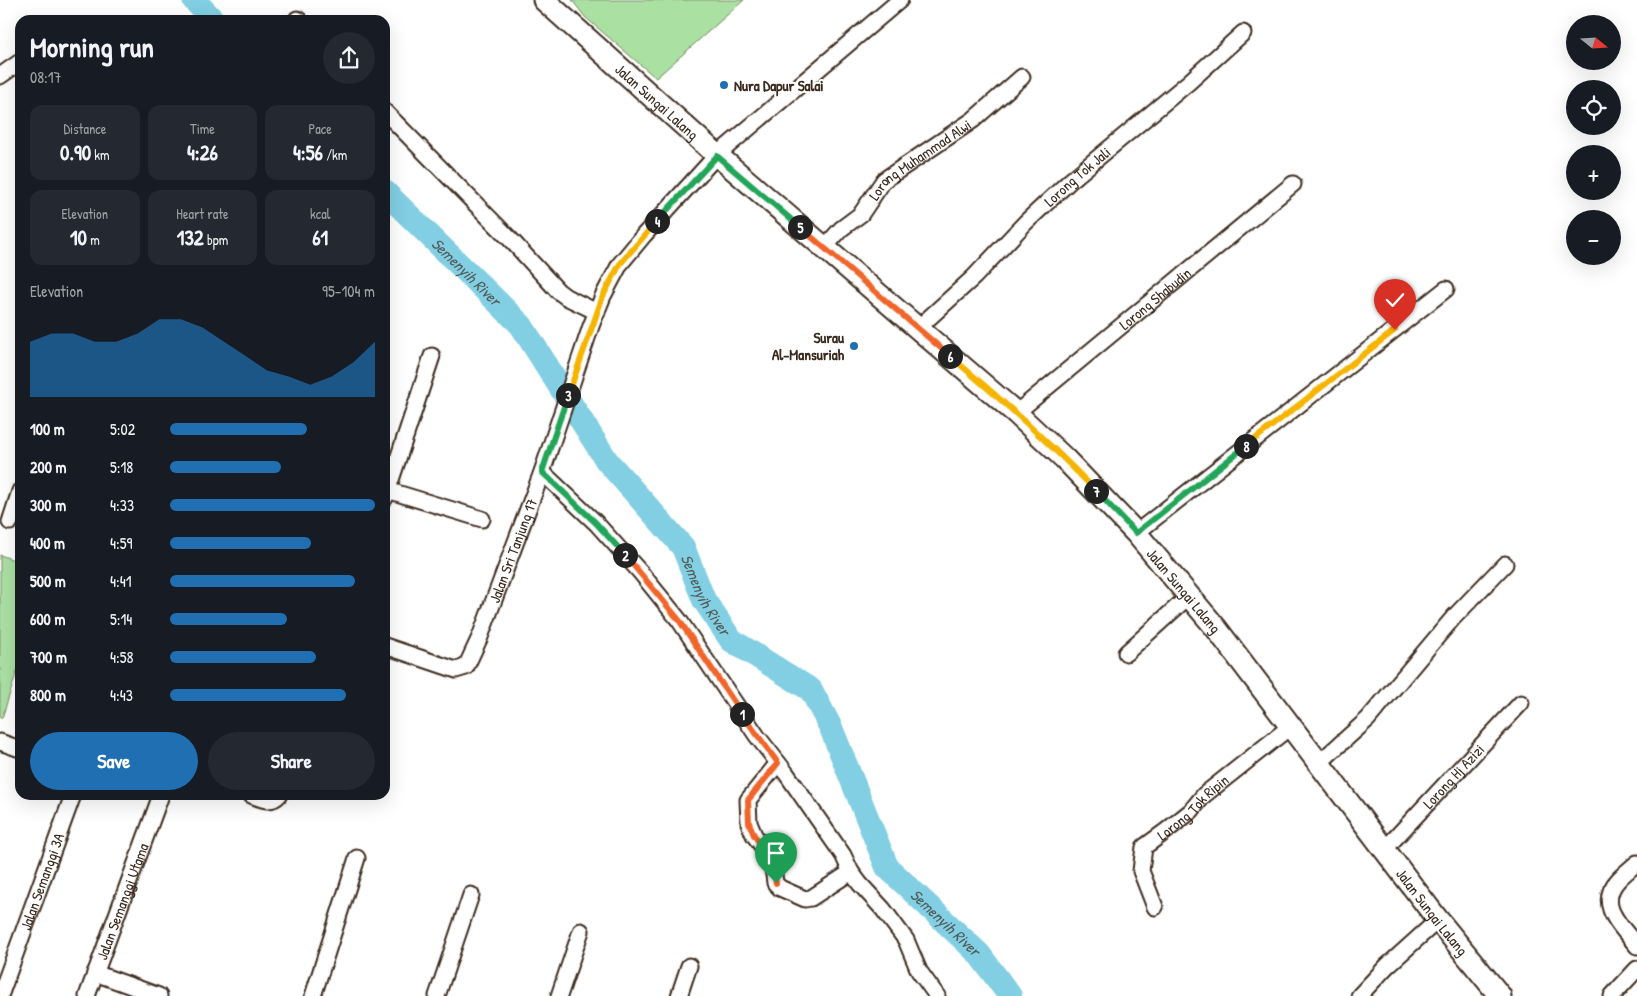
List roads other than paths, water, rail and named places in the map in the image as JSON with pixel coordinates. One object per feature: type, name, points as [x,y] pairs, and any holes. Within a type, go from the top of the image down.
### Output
[{"type":"street","name":"Jalan Sri Tanjung 17","points":[[390,648],[456,670],[466,667],[480,637],[542,472],[603,296],[620,264],[644,234],[717,156],[900,0]]},
{"type":"street","name":"Jalan Sungai Lalang","points":[[549,3],[717,156],[1016,413],[1064,458],[1136,533],[1216,628],[1385,849],[1492,993]]},
{"type":"street","name":"Lorong Tok Jali","points":[[918,328],[974,277],[1026,222],[1070,181],[1189,82],[1243,33]]},
{"type":"street","points":[[0,76],[15,66]]},
{"type":"street","name":"Lorong Muhammad Alwi","points":[[824,248],[841,229],[861,214],[884,180],[973,120],[1022,76]]},
{"type":"street","points":[[390,117],[512,241],[558,291],[597,312]]},
{"type":"street","name":"Lorong Shabudin","points":[[1016,413],[1293,184]]},
{"type":"street","points":[[1136,533],[1446,289]]},
{"type":"street","points":[[390,482],[432,356]]},
{"type":"street","points":[[542,472],[596,523],[641,573],[674,614],[757,736],[843,855],[851,872],[883,909],[906,940],[919,971],[936,996]]},
{"type":"street","points":[[390,495],[482,519]]},
{"type":"street","points":[[10,523],[15,507]]},
{"type":"street","points":[[1319,763],[1368,719],[1453,618],[1506,564]]},
{"type":"street","points":[[1126,653],[1189,596]]},
{"type":"street","name":"Lorong Hj Azizi","points":[[1385,849],[1521,703]]},
{"type":"street","name":"Lorong Tok Ripin","points":[[1155,907],[1141,871],[1144,847],[1191,810],[1204,795],[1291,726]]},
{"type":"street","points":[[0,742],[15,747]]},
{"type":"street","points":[[778,763],[748,800],[749,823],[754,835],[772,860],[776,883],[780,888],[805,899],[811,898],[851,872]]},
{"type":"street","name":"Jalan Semanggi 3A","points":[[0,996],[71,800]]},
{"type":"street","name":"Jalan Semanggi Utama","points":[[87,996],[159,800]]},
{"type":"street","points":[[313,996],[357,858]]},
{"type":"street","points":[[1637,863],[1618,880],[1609,895],[1610,910],[1637,946]]},
{"type":"street","points":[[436,996],[471,895]]},
{"type":"street","points":[[1359,996],[1387,966],[1438,920]]},
{"type":"street","points":[[559,996],[581,931]]},
{"type":"street","points":[[679,996],[689,966]]},
{"type":"street","points":[[1612,996],[1637,969]]},
{"type":"street","points":[[95,973],[159,996]]},
{"type":"waterway","name":"Semenyih River","points":[[194,0],[208,15]]},
{"type":"waterway","name":"Semenyih River","points":[[390,197],[521,325],[607,461],[683,547],[704,600],[731,640],[811,690],[831,728],[887,867],[979,954],[1010,996]]},
{"type":"place","name":"Nura Dapur Salai","points":[[724,85]]},
{"type":"place","name":"Surau Al-Mansuriah","points":[[854,346]]}]
